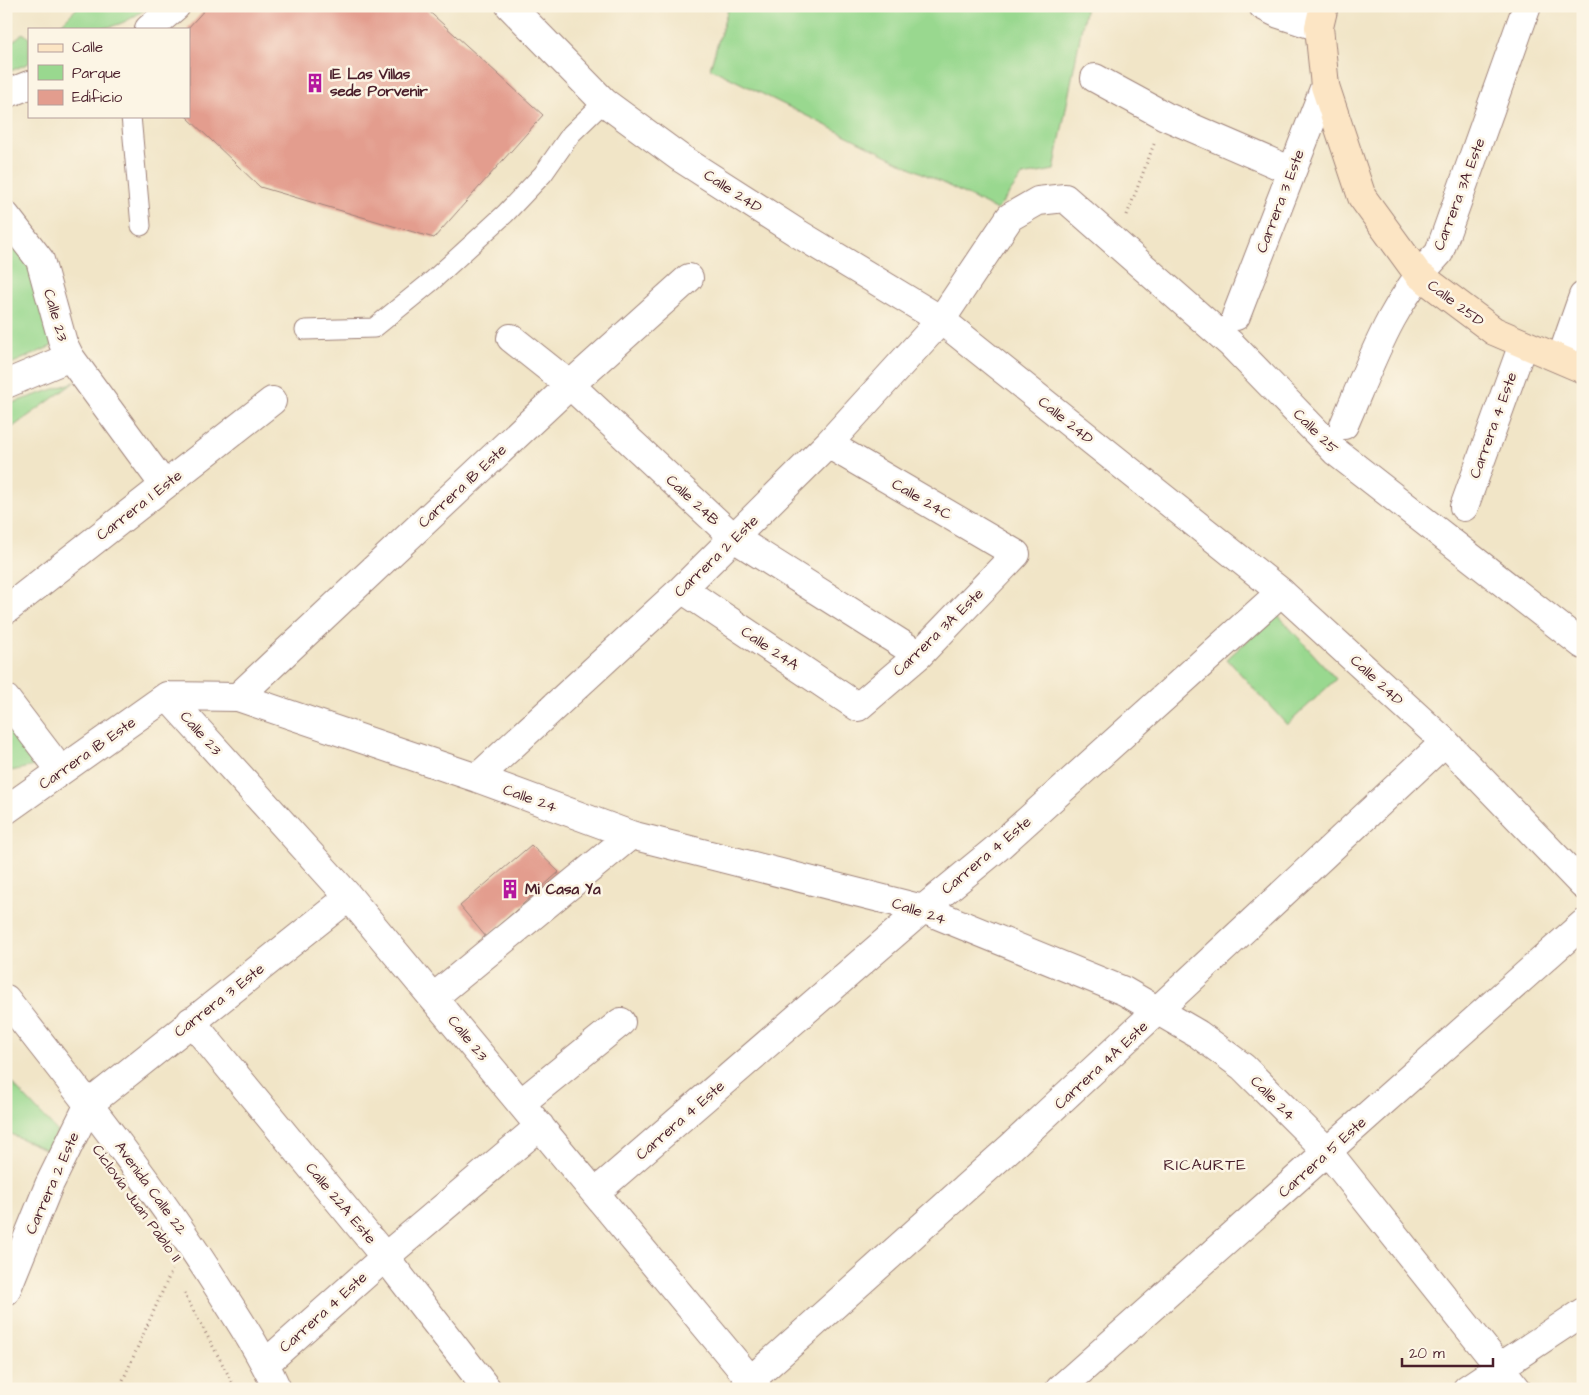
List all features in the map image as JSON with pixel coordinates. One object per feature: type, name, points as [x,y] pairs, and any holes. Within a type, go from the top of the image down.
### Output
[{"type":"main road","name":"Carrera 3 Este","points":[[1321,17],[1325,86],[1362,197]]},
{"type":"main road","name":"Calle 25D","points":[[1362,197],[1418,274],[1494,331],[1572,364]]},
{"type":"street","points":[[150,28],[176,6]]},
{"type":"street","name":"Calle 24D","points":[[510,6],[604,102],[679,157],[791,229],[941,320],[1282,592],[1445,742],[1583,886]]},
{"type":"street","points":[[1263,6],[1279,14],[1321,17]]},
{"type":"street","name":"Carrera 3A Este","points":[[1344,425],[1394,310],[1418,274],[1439,253],[1527,6]]},
{"type":"street","points":[[1095,78],[1165,116],[1292,171]]},
{"type":"street","points":[[6,94],[28,84]]},
{"type":"street","name":"Carrera 3 Este","points":[[1236,316],[1325,86]]},
{"type":"street","name":"Calle 25","points":[[941,320],[1010,217],[1038,201],[1065,198],[1117,241],[1231,344],[1336,452],[1583,644]]},
{"type":"street","name":"Calle 23","points":[[6,216],[40,260],[63,344],[70,357],[164,485]]},
{"type":"street","name":"Carrera 1B Este","points":[[238,697],[570,385],[689,278]]},
{"type":"street","points":[[1572,364],[1583,296]]},
{"type":"street","name":"Carrera 2 Este","points":[[477,778],[682,589],[734,538],[828,444],[941,320]]},
{"type":"street","name":"Calle 24B","points":[[511,338],[570,385],[734,538],[918,655]]},
{"type":"street","name":"Carrera 4 Este","points":[[1464,507],[1523,344]]},
{"type":"street","points":[[6,384],[70,357]]},
{"type":"street","name":"Carrera 1 Este","points":[[6,610],[272,401]]},
{"type":"street","name":"Calle 24C","points":[[828,444],[1016,554]]},
{"type":"street","name":"Carrera 3A Este","points":[[858,707],[918,655],[1016,554]]},
{"type":"street","name":"Calle 24A","points":[[682,589],[858,707]]},
{"type":"street","name":"Carrera 4 Este","points":[[596,1192],[922,909],[996,849],[1282,592]]},
{"type":"street","name":"Calle 23","points":[[168,696],[349,897],[755,1385]]},
{"type":"street","name":"Carrera 1B Este","points":[[6,810],[168,696]]},
{"type":"street","name":"Calle 24","points":[[168,696],[238,697],[477,778],[631,835],[922,909],[1124,991],[1198,1034],[1243,1067],[1328,1152],[1498,1368],[1517,1389]]},
{"type":"street","points":[[6,699],[61,771]]},
{"type":"street","name":"Carrera 4A Este","points":[[755,1385],[1159,1011],[1445,742]]},
{"type":"street","points":[[434,997],[631,835]]},
{"type":"street","name":"Carrera 3 Este","points":[[89,1104],[349,897]]},
{"type":"street","name":"Carrera 5 Este","points":[[1060,1389],[1583,924]]},
{"type":"street","name":"Avenida Calle 22","points":[[6,999],[89,1104],[180,1226],[266,1363],[277,1389]]},
{"type":"street","name":"Calle 22A Este","points":[[191,1021],[385,1256],[487,1389]]},
{"type":"street","points":[[521,1103],[620,1022]]},
{"type":"street","name":"Carrera 2 Este","points":[[6,1291],[49,1185],[89,1104]]},
{"type":"street","name":"Carrera 4 Este","points":[[266,1363],[385,1256],[540,1126]]},
{"type":"street","points":[[1468,1389],[1583,1312]]},
{"type":"lane","points":[[305,330],[374,328],[432,281],[505,214],[543,174],[571,134],[604,102]]},
{"type":"lane","points":[[131,118],[141,226]]},
{"type":"path","points":[[1117,241],[1165,116]]},
{"type":"path","points":[[120,1389],[172,1271],[180,1226]]},
{"type":"path","name":"Ciclovía Juan Pablo II","points":[[166,1262],[176,1279]]},
{"type":"path","points":[[181,1288],[236,1389]]},
{"type":"green space","points":[[79,6],[118,6],[124,10],[127,6],[149,6],[126,21],[105,28],[57,28]]},
{"type":"green space","points":[[729,6],[1086,6],[1054,170],[1022,176],[997,210],[710,68]]},
{"type":"green space","points":[[23,33],[28,37],[28,63],[6,73],[6,47]]},
{"type":"green space","points":[[6,228],[31,270],[41,298],[52,346],[6,366]]},
{"type":"green space","points":[[75,382],[6,432],[6,405]]},
{"type":"green space","points":[[1277,614],[1336,679],[1287,725],[1227,659]]},
{"type":"green space","points":[[6,718],[44,764],[6,772]]},
{"type":"green space","points":[[6,1077],[57,1131],[47,1150],[6,1132]]},
{"type":"building","name":"IE Las Villas sede Porvenir","points":[[208,6],[423,6],[543,115],[434,238],[260,187],[188,118],[190,118],[190,28],[188,28]]},
{"type":"building","name":"Mi Casa Ya","points":[[531,845],[559,872],[486,937],[460,906]]},
{"type":"place","name":"IE Las Villas sede Porvenir","points":[[315,83]]},
{"type":"place","name":"Mi Casa Ya","points":[[510,889]]},
{"type":"district","name":"RICAURTE","points":[[1205,1164]]}]
